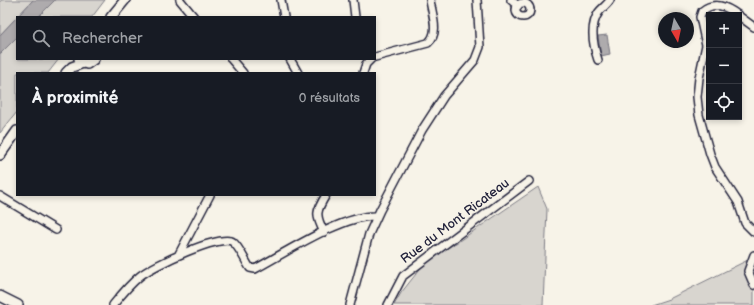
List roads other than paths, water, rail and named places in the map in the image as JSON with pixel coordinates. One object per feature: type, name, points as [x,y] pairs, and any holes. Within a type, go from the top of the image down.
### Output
[{"type":"main road","points":[[107,16],[119,0]]},
{"type":"main road","points":[[112,16],[125,0]]},
{"type":"main road","points":[[79,60],[90,63],[93,60]]},
{"type":"main road","points":[[62,72],[79,60]]},
{"type":"main road","points":[[67,72],[79,60]]},
{"type":"main road","points":[[0,155],[16,132]]},
{"type":"main road","points":[[0,296],[18,305]]},
{"type":"street","points":[[180,0],[193,16]]},
{"type":"street","points":[[281,0],[284,16]]},
{"type":"street","points":[[353,0],[355,16]]},
{"type":"street","points":[[376,57],[428,43],[434,38],[435,31],[430,0]]},
{"type":"street","points":[[350,305],[369,234],[377,216],[422,130],[444,96],[476,60],[480,43],[477,0]]},
{"type":"street","points":[[511,0],[518,6]]},
{"type":"street","points":[[598,60],[593,38],[594,23],[598,13],[610,0]]},
{"type":"street","points":[[732,12],[722,6],[713,5],[702,11],[700,17],[706,45],[698,78],[698,105],[710,154],[715,167],[738,202],[745,223],[754,232]]},
{"type":"street","points":[[742,19],[754,27]]},
{"type":"street","points":[[232,60],[242,72]]},
{"type":"street","points":[[291,60],[297,72]]},
{"type":"street","points":[[363,72],[367,61]]},
{"type":"street","name":"Rue du Mont Ricateau","points":[[388,305],[403,276],[529,181]]},
{"type":"street","points":[[0,196],[56,230]]},
{"type":"street","points":[[180,254],[209,196]]},
{"type":"street","points":[[324,232],[317,213],[326,196]]},
{"type":"street","points":[[113,305],[140,276],[180,254],[227,240],[233,243],[250,268],[255,269],[324,232],[354,219],[377,216]]},
{"type":"street","points":[[754,254],[748,271],[754,285]]}]
